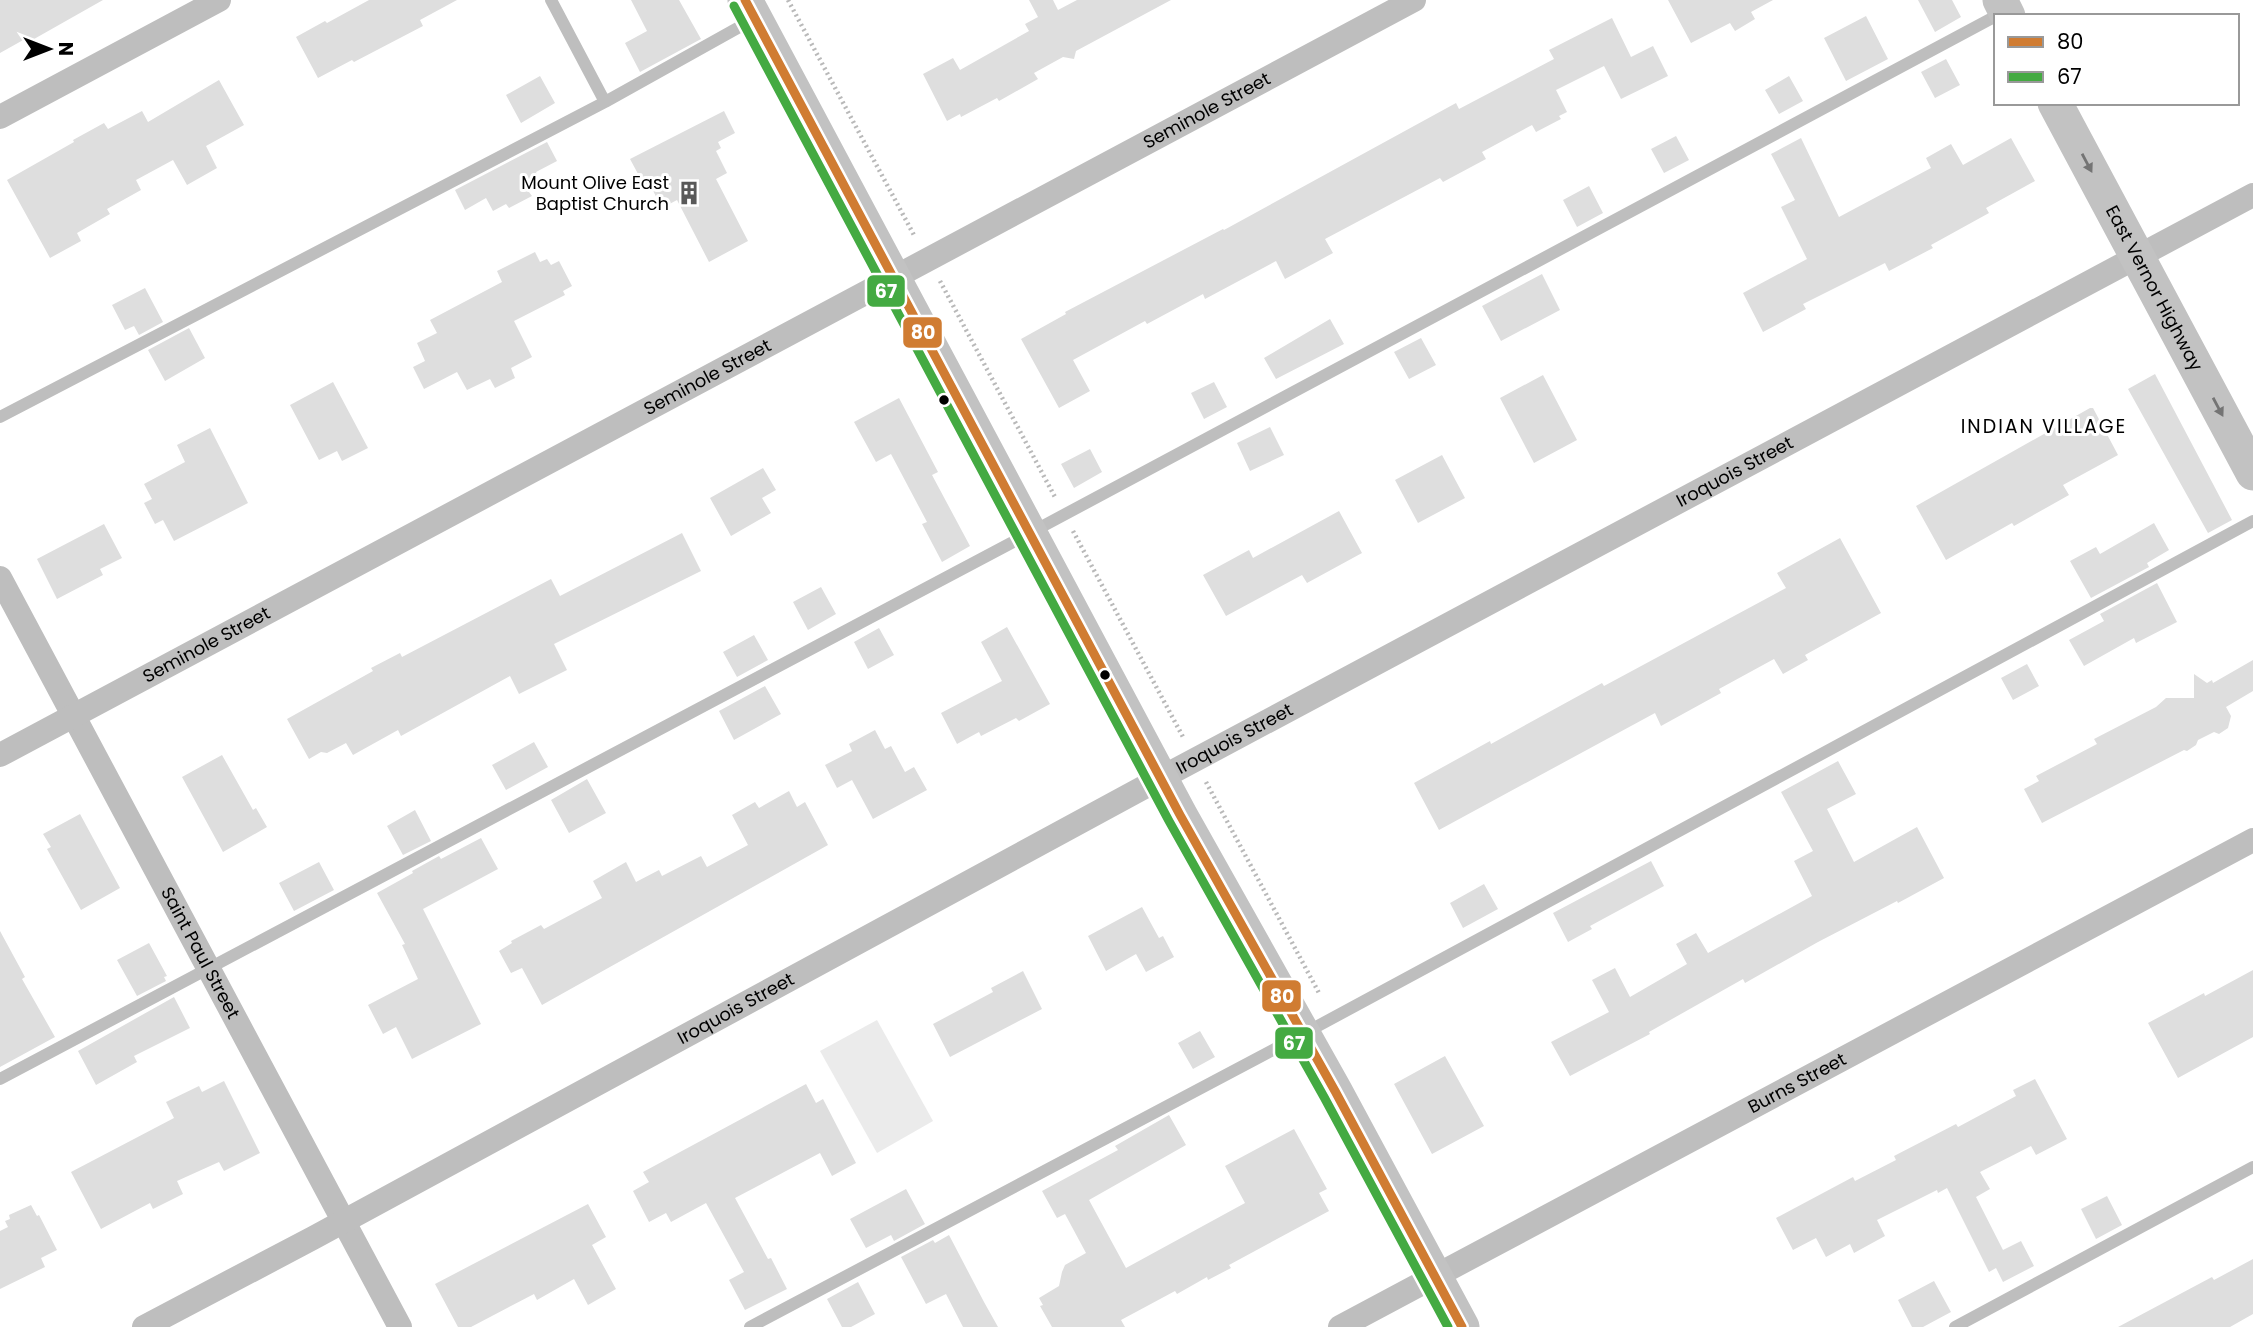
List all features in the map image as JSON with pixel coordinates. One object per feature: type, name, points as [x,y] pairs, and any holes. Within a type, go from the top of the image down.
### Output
[{"type":"street","points":[[0,117],[219,0]]},
{"type":"street","name":"Seminole Street","points":[[0,755],[1414,0]]},
{"type":"street","points":[[752,6],[892,278],[1237,918],[1318,1026],[1434,1278],[1462,1327]]},
{"type":"street","name":"East Vernor Highway","points":[[2056,105],[2253,472]]},
{"type":"street","name":"Iroquois Street","points":[[144,1327],[1161,778],[2253,195]]},
{"type":"street","name":"Saint Paul Street","points":[[0,578],[400,1327]]},
{"type":"street","name":"Burns Street","points":[[1340,1327],[2253,840]]},
{"type":"lane","points":[[551,0],[605,102]]},
{"type":"lane","points":[[0,417],[605,102],[752,6]]},
{"type":"lane","points":[[0,1079],[1030,533],[1994,16]]},
{"type":"lane","points":[[750,1327],[1318,1026],[2253,521]]},
{"type":"lane","points":[[1955,1327],[2253,1167]]},
{"type":"path","points":[[788,0],[1195,761],[1318,1026]]},
{"type":"shaded area","points":[[877,1020],[933,1121],[877,1153],[820,1051]]},
{"type":"building","points":[[0,0],[103,0],[27,43],[25,39],[0,53]]},
{"type":"building","points":[[369,0],[457,0],[420,20],[423,26],[318,78],[296,37]]},
{"type":"building","points":[[631,0],[679,0],[701,39],[640,72],[625,43],[647,31]]},
{"type":"building","points":[[1029,0],[1053,0],[1058,10],[1077,0],[1171,0],[1076,51],[1074,59],[1063,57],[1034,73],[1038,79],[999,101],[997,98],[961,117],[960,114],[947,121],[923,74],[953,58],[960,70],[1029,31],[1025,24],[1038,17]]},
{"type":"building","points":[[1668,0],[1773,0],[1751,12],[1755,19],[1735,31],[1730,23],[1691,43]]},
{"type":"building","points":[[1918,0],[1952,0],[1961,17],[1935,32]]},
{"type":"building","points":[[1866,16],[1888,59],[1846,81],[1824,38]]},
{"type":"building","points":[[1612,18],[1631,57],[1653,46],[1668,76],[1621,99],[1604,66],[1556,90],[1567,112],[1559,116],[1561,119],[1536,132],[1532,125],[1482,152],[1486,159],[1443,182],[1440,178],[1325,239],[1333,253],[1285,279],[1276,261],[1205,299],[1203,294],[1147,324],[1145,321],[1073,360],[1090,391],[1059,408],[1021,339],[1066,314],[1065,312],[1224,230],[1456,103],[1459,109],[1554,59],[1549,50]]},
{"type":"building","points":[[1946,59],[1960,85],[1935,98],[1921,72]]},
{"type":"building","points":[[540,76],[555,103],[521,123],[506,95]]},
{"type":"building","points":[[1789,76],[1803,101],[1779,114],[1765,90]]},
{"type":"building","points":[[219,80],[244,125],[206,146],[217,168],[187,185],[173,160],[136,180],[141,190],[107,209],[110,214],[77,233],[81,241],[50,258],[7,180],[104,123],[108,129],[142,111],[148,122]]},
{"type":"building","name":"Mount Olive East Baptist Church","points":[[724,111],[735,133],[718,142],[721,148],[716,151],[727,173],[716,179],[748,241],[709,262],[677,200],[662,208],[649,183],[644,185],[630,159]]},
{"type":"building","points":[[1676,136],[1689,160],[1664,173],[1651,149]]},
{"type":"building","points":[[1801,138],[1839,217],[1931,168],[1926,158],[1951,144],[1963,165],[2011,138],[2035,181],[1986,208],[1989,213],[1931,245],[1933,248],[1889,271],[1885,263],[1803,304],[1806,309],[1763,332],[1743,293],[1807,259],[1781,207],[1795,200],[1771,154]]},
{"type":"building","points":[[547,142],[557,161],[536,172],[542,185],[529,192],[532,196],[509,208],[506,204],[493,211],[486,198],[465,210],[455,190]]},
{"type":"building","points":[[1589,186],[1603,213],[1577,227],[1563,200]]},
{"type":"building","points":[[535,252],[540,262],[547,259],[551,265],[559,261],[572,286],[563,291],[565,295],[514,321],[532,357],[511,368],[515,378],[495,388],[490,379],[467,390],[457,372],[424,389],[413,367],[425,361],[417,343],[437,333],[430,320],[502,282],[497,271]]},
{"type":"building","points":[[1542,274],[1560,310],[1501,341],[1482,306]]},
{"type":"building","points":[[145,288],[163,322],[139,335],[134,326],[125,330],[112,305]]},
{"type":"building","points":[[1330,319],[1344,344],[1276,379],[1264,358]]},
{"type":"building","points":[[189,328],[205,358],[165,381],[148,350]]},
{"type":"building","points":[[1421,338],[1436,365],[1409,379],[1394,352]]},
{"type":"building","points":[[2155,374],[2232,520],[2208,533],[2128,389]]},
{"type":"building","points":[[1543,375],[1577,440],[1534,463],[1500,398]]},
{"type":"building","points":[[333,382],[368,448],[342,461],[337,451],[319,460],[290,405]]},
{"type":"building","points":[[1214,382],[1227,407],[1204,419],[1191,393]]},
{"type":"building","points":[[899,398],[938,472],[932,475],[970,546],[942,562],[922,524],[927,522],[891,454],[876,462],[854,422]]},
{"type":"building","points":[[2093,408],[2118,455],[2063,485],[2069,495],[1946,560],[1916,506]]},
{"type":"building","points":[[1270,427],[1284,455],[1250,471],[1237,443]]},
{"type":"building","points":[[210,428],[248,503],[174,541],[163,520],[155,524],[144,503],[152,499],[144,484],[185,462],[177,445]]},
{"type":"building","points":[[1090,449],[1102,472],[1074,488],[1061,464]]},
{"type":"building","points":[[1442,455],[1465,498],[1418,523],[1395,480]]},
{"type":"building","points":[[763,468],[776,490],[762,498],[771,513],[731,536],[710,498]]},
{"type":"building","points":[[1339,511],[1362,553],[1307,583],[1302,575],[1226,616],[1203,575],[1249,550],[1253,558]]},
{"type":"building","points":[[2154,523],[2169,550],[2147,563],[2149,567],[2091,598],[2070,561],[2096,547],[2100,554]]},
{"type":"building","points":[[104,524],[122,558],[100,569],[103,575],[57,599],[37,559]]},
{"type":"building","points":[[682,533],[701,571],[554,644],[567,670],[519,694],[510,676],[401,736],[398,730],[353,755],[346,743],[309,759],[287,719],[373,671],[371,668],[400,653],[402,657],[551,579],[560,596]]},
{"type":"building","points":[[1840,538],[1881,613],[1805,655],[1808,660],[1783,674],[1774,659],[1719,689],[1721,693],[1661,726],[1655,713],[1439,830],[1414,783],[1602,683],[1604,686],[1786,588],[1777,573]]},
{"type":"building","points":[[2157,583],[2177,622],[2136,643],[2134,638],[2084,666],[2069,640],[2104,621],[2100,614]]},
{"type":"building","points":[[821,587],[836,614],[808,630],[793,602]]},
{"type":"building","points":[[1007,627],[1050,704],[1019,721],[1016,718],[981,736],[979,732],[957,744],[941,713],[1002,681],[981,642]]},
{"type":"building","points":[[879,628],[894,655],[868,669],[854,642]]},
{"type":"building","points":[[754,635],[768,660],[737,677],[723,652]]},
{"type":"building","points":[[2253,660],[2253,691],[2226,707],[2231,716],[2228,728],[2219,734],[2214,732],[2198,740],[2196,745],[2187,751],[2184,750],[2042,823],[2024,789],[2039,781],[2036,776],[2097,744],[2094,739],[2156,707],[2166,698],[2194,698],[2194,674],[2207,683],[2212,680],[2213,683]]},
{"type":"building","points":[[2027,664],[2039,686],[2013,700],[2001,678]]},
{"type":"building","points":[[765,686],[781,714],[734,740],[719,711]]},
{"type":"building","points":[[875,730],[885,749],[891,746],[905,772],[914,767],[927,790],[873,819],[852,780],[837,788],[825,765],[852,751],[849,744]]},
{"type":"building","points":[[534,742],[548,767],[506,790],[492,765]]},
{"type":"building","points":[[222,755],[253,810],[256,808],[267,827],[223,852],[182,777]]},
{"type":"building","points":[[1838,761],[1856,794],[1827,809],[1854,862],[1917,827],[1944,878],[1818,942],[1745,983],[1743,979],[1649,1032],[1650,1034],[1570,1076],[1551,1042],[1609,1012],[1592,980],[1615,968],[1630,997],[1687,964],[1676,944],[1696,933],[1708,953],[1812,896],[1794,861],[1813,851],[1781,792]]},
{"type":"building","points":[[587,779],[606,813],[569,833],[551,800]]},
{"type":"building","points":[[789,791],[797,807],[805,802],[828,845],[542,1005],[522,968],[511,973],[499,951],[512,943],[511,941],[541,925],[544,929],[602,898],[593,881],[626,862],[636,882],[659,870],[662,876],[701,856],[707,867],[748,845],[732,815],[755,802],[759,808]]},
{"type":"building","points":[[415,810],[431,841],[403,855],[387,826]]},
{"type":"building","points":[[80,814],[120,888],[81,910],[47,849],[51,847],[43,834]]},
{"type":"building","points":[[481,838],[498,869],[423,909],[481,1024],[412,1059],[396,1027],[383,1034],[368,1005],[418,979],[402,945],[405,944],[377,893],[439,856],[441,859]]},
{"type":"building","points":[[1651,861],[1664,886],[1590,926],[1592,929],[1568,942],[1553,913]]},
{"type":"building","points":[[319,862],[334,890],[294,911],[279,883]]},
{"type":"building","points":[[1484,884],[1498,909],[1463,928],[1450,903]]},
{"type":"building","points":[[1142,907],[1159,938],[1163,936],[1174,957],[1146,972],[1136,954],[1106,971],[1088,936]]},
{"type":"building","points":[[0,931],[25,977],[22,979],[55,1037],[0,1067]]},
{"type":"building","points":[[149,943],[167,976],[164,977],[166,981],[137,996],[117,960]]},
{"type":"building","points":[[2253,970],[2253,1037],[2178,1078],[2148,1023]]},
{"type":"building","points":[[1023,971],[1042,1009],[950,1057],[933,1024],[993,992],[991,988]]},
{"type":"building","points":[[174,997],[190,1028],[134,1056],[137,1062],[96,1085],[78,1051]]},
{"type":"building","points":[[1200,1031],[1215,1057],[1193,1069],[1178,1043]]},
{"type":"building","points":[[1445,1056],[1484,1126],[1432,1154],[1394,1084]]},
{"type":"building","points":[[2035,1079],[2067,1139],[2036,1155],[2031,1146],[1980,1172],[1990,1189],[1976,1197],[2003,1250],[2021,1241],[2034,1266],[2003,1282],[1996,1268],[1989,1272],[1947,1188],[1938,1193],[1937,1190],[1877,1220],[1885,1236],[1854,1253],[1850,1244],[1826,1257],[1816,1238],[1793,1250],[1776,1218],[1853,1177],[1855,1181],[1896,1160],[1894,1156],[1956,1124],[1958,1127],[2016,1096],[2013,1090]]},
{"type":"building","points":[[224,1081],[260,1153],[224,1171],[219,1162],[177,1181],[183,1194],[153,1209],[150,1203],[101,1229],[71,1172],[174,1118],[166,1102],[199,1086],[202,1092]]},
{"type":"building","points":[[806,1084],[816,1103],[823,1099],[856,1163],[832,1176],[820,1153],[735,1198],[787,1289],[745,1310],[729,1280],[744,1272],[706,1203],[671,1222],[666,1213],[649,1222],[633,1191],[649,1182],[643,1172]]},
{"type":"building","points":[[1169,1115],[1186,1145],[1089,1200],[1126,1268],[1245,1203],[1225,1166],[1294,1129],[1327,1189],[1319,1193],[1329,1211],[1229,1265],[1231,1268],[1208,1280],[1207,1277],[1177,1294],[1175,1291],[1121,1320],[1125,1327],[1052,1327],[1040,1306],[1043,1305],[1039,1298],[1059,1286],[1065,1265],[1086,1253],[1065,1214],[1057,1218],[1042,1191],[1118,1150],[1115,1146]]},
{"type":"building","points":[[906,1189],[925,1224],[894,1241],[891,1235],[866,1248],[850,1219]]},
{"type":"building","points":[[2107,1196],[2122,1225],[2096,1239],[2081,1209]]},
{"type":"building","points":[[588,1204],[606,1237],[592,1245],[616,1289],[588,1305],[574,1279],[537,1300],[534,1294],[471,1327],[458,1327],[435,1284]]},
{"type":"building","points":[[31,1205],[57,1250],[41,1258],[45,1267],[0,1289],[0,1231],[8,1227],[5,1221],[10,1219],[9,1215]]},
{"type":"building","points":[[949,1235],[998,1327],[963,1327],[946,1294],[926,1304],[901,1257],[933,1240],[935,1243]]},
{"type":"building","points":[[2253,1259],[2253,1314],[2230,1327],[2118,1327],[2212,1277],[2214,1280]]},
{"type":"building","points":[[1934,1281],[1951,1312],[1923,1327],[1912,1327],[1898,1300]]},
{"type":"building","points":[[858,1282],[875,1314],[851,1327],[842,1327],[827,1299]]},
{"type":"transit line","name":"80","points":[[745,0],[1180,815],[1335,1091],[1462,1327]]},
{"type":"transit line","name":"67","points":[[734,6],[1169,821],[1324,1097],[1448,1327]]},
{"type":"place","name":"Mount Olive East Baptist Church","points":[[689,193]]},
{"type":"district","name":"INDIAN VILLAGE","points":[[2044,426]]}]
